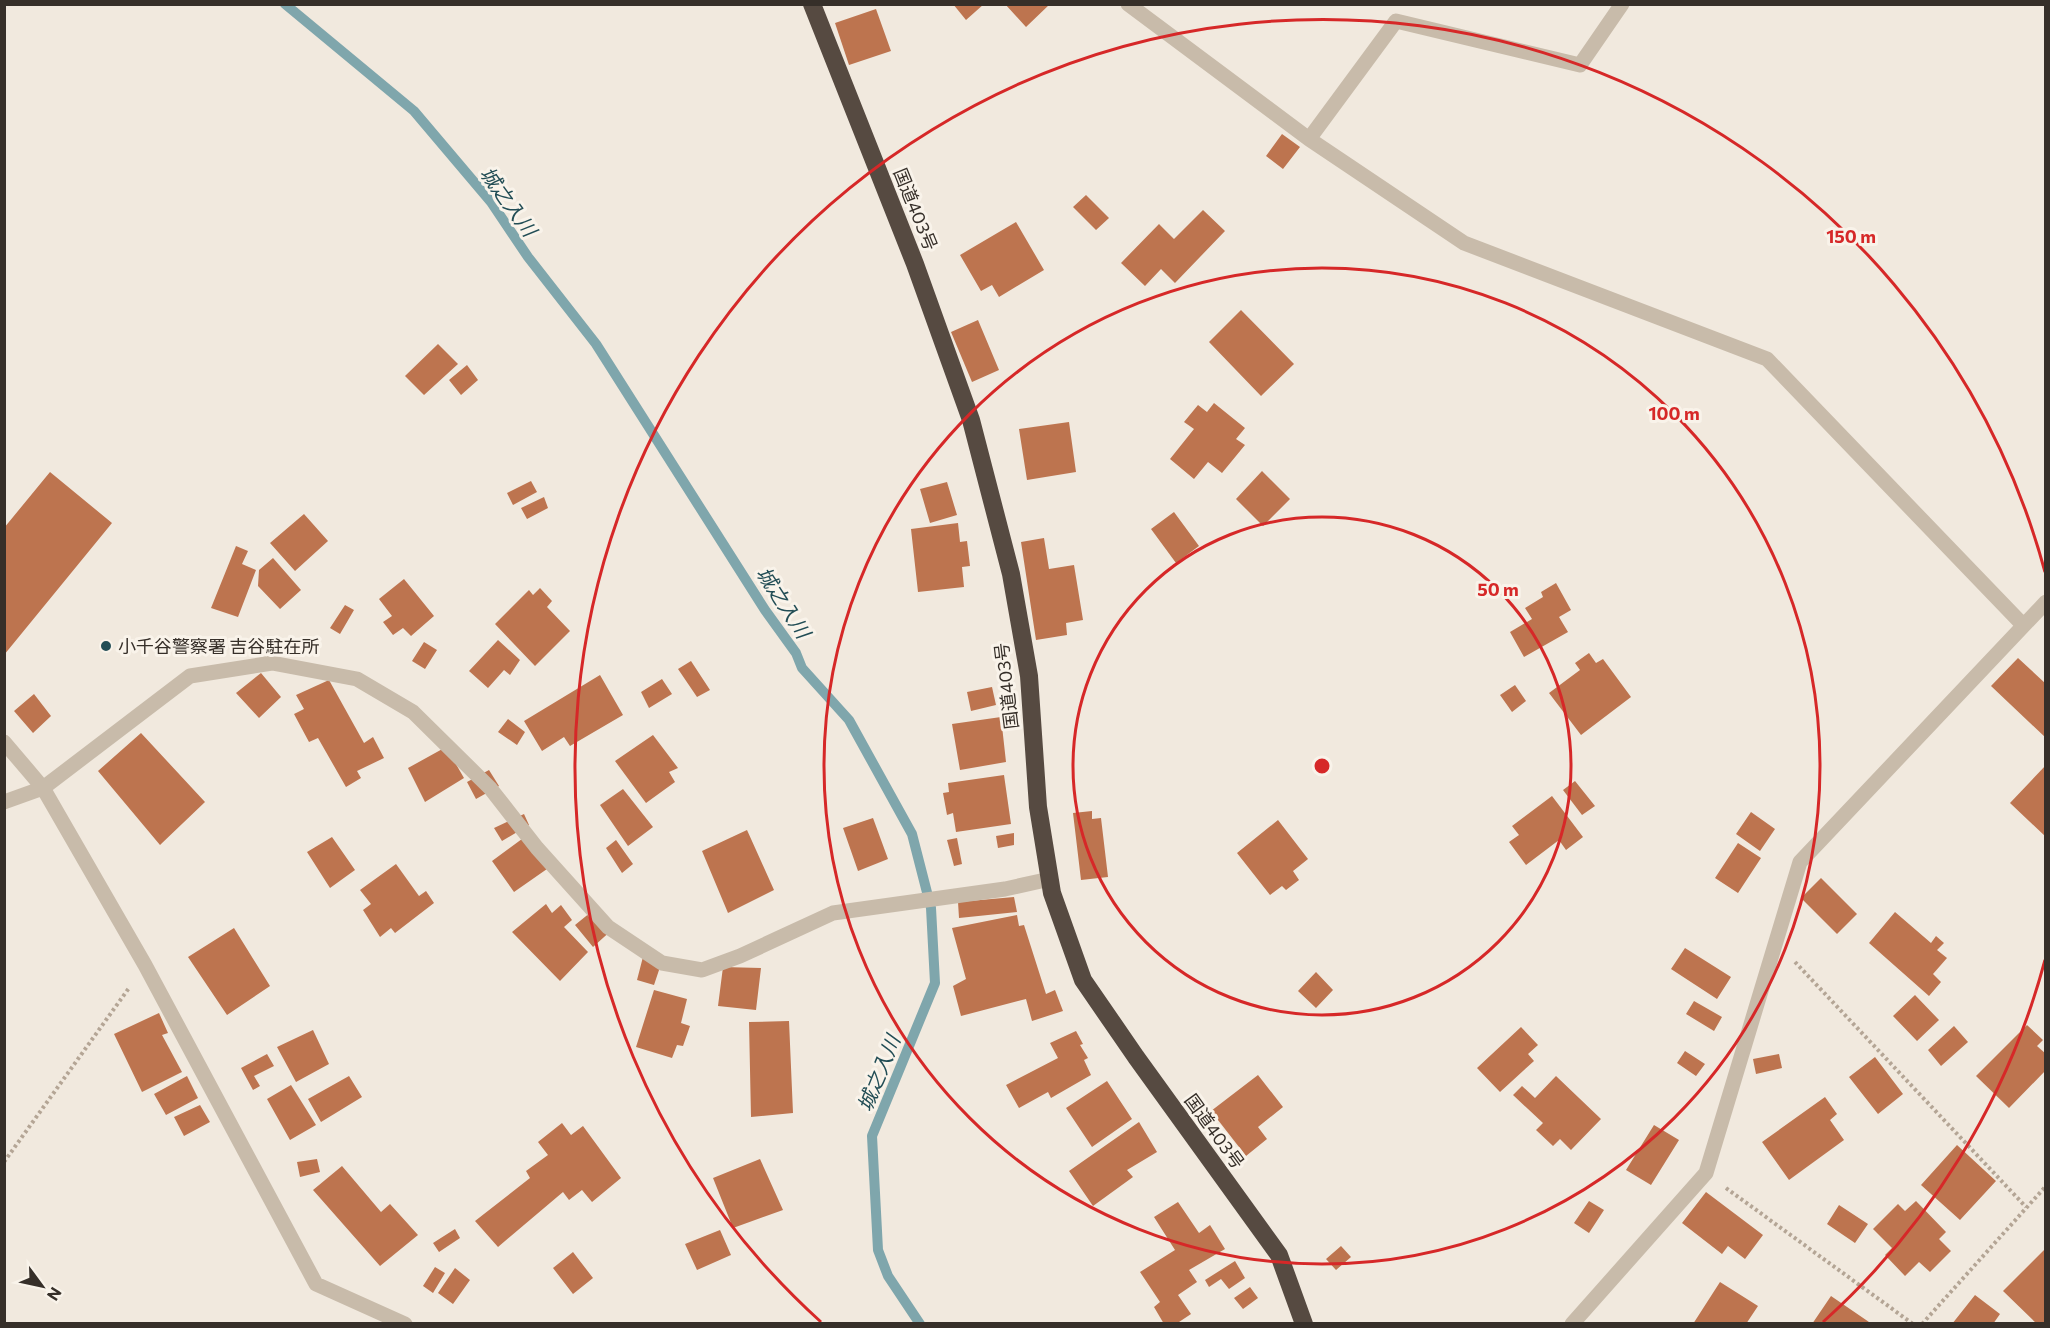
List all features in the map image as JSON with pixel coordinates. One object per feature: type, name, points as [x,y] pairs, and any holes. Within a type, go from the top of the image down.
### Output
[{"type":"highway","name":"国道403号","points":[[812,4],[915,264],[971,420],[1011,574],[1029,675],[1038,807],[1052,892],[1083,980],[1136,1058],[1279,1255],[1304,1323]]},
{"type":"street","points":[[1128,4],[1309,139],[1464,243],[1767,358],[2023,625]]},
{"type":"street","points":[[1309,139],[1396,21],[1580,65],[1622,4]]},
{"type":"street","points":[[1572,1323],[1706,1173],[1800,862],[2046,602]]},
{"type":"street","points":[[4,802],[43,788],[190,676],[272,663],[357,679],[413,712],[490,788],[537,848],[608,927],[662,963],[702,970],[740,956],[833,913],[1005,889],[1050,879]]},
{"type":"street","points":[[4,742],[43,788],[145,966],[316,1284],[405,1323]]},
{"type":"path","points":[[1776,942],[2026,1208]]},
{"type":"path","points":[[4,1162],[145,966]]},
{"type":"path","points":[[1706,1173],[1913,1323]]},
{"type":"path","points":[[1922,1323],[2046,1186]]},
{"type":"building","points":[[953,4],[984,4],[966,20]]},
{"type":"building","points":[[1005,4],[1050,4],[1026,27]]},
{"type":"building","points":[[876,9],[891,51],[849,65],[835,23]]},
{"type":"building","points":[[1282,134],[1300,147],[1283,169],[1266,156]]},
{"type":"building","points":[[1086,195],[1109,218],[1096,230],[1073,207]]},
{"type":"building","points":[[1203,210],[1225,231],[1175,283],[1161,269],[1145,286],[1121,263],[1159,224],[1174,239]]},
{"type":"building","points":[[1016,222],[1044,270],[999,297],[992,285],[981,291],[960,255]]},
{"type":"building","points":[[1241,310],[1294,364],[1261,396],[1209,342]]},
{"type":"building","points":[[978,320],[999,370],[972,382],[951,332]]},
{"type":"building","points":[[438,344],[458,364],[424,395],[405,376]]},
{"type":"building","points":[[467,365],[478,380],[461,395],[449,380]]},
{"type":"building","points":[[1214,403],[1245,428],[1236,439],[1245,445],[1222,473],[1208,462],[1194,479],[1170,459],[1194,429],[1184,422],[1198,405],[1207,412]]},
{"type":"building","points":[[1069,422],[1076,472],[1027,480],[1019,429]]},
{"type":"building","points":[[1262,471],[1290,499],[1263,526],[1236,499]]},
{"type":"building","points":[[50,472],[112,523],[4,655],[4,528]]},
{"type":"building","points":[[531,481],[537,492],[513,505],[507,493]]},
{"type":"building","points":[[947,482],[957,515],[930,523],[920,489]]},
{"type":"building","points":[[544,497],[548,508],[527,519],[521,508]]},
{"type":"building","points":[[1174,512],[1199,546],[1176,563],[1151,529]]},
{"type":"building","points":[[304,514],[328,541],[295,571],[270,543]]},
{"type":"building","points":[[958,523],[960,542],[967,541],[970,566],[962,567],[964,587],[918,592],[911,529]]},
{"type":"building","points":[[1044,538],[1049,569],[1074,565],[1083,620],[1066,623],[1067,635],[1036,640],[1021,542]]},
{"type":"building","points":[[236,546],[248,551],[242,564],[256,570],[238,617],[211,608]]},
{"type":"building","points":[[273,558],[301,590],[280,609],[258,586],[259,570]]},
{"type":"building","points":[[404,579],[434,616],[411,636],[403,628],[393,635],[383,622],[392,616],[379,599]]},
{"type":"building","points":[[1556,583],[1571,610],[1559,617],[1568,632],[1524,657],[1510,632],[1532,619],[1525,608],[1543,597],[1541,592]]},
{"type":"building","points":[[540,588],[552,601],[547,607],[570,631],[535,666],[495,624],[529,590],[533,595]]},
{"type":"building","points":[[345,605],[354,610],[340,634],[330,628]]},
{"type":"building","points":[[498,640],[520,660],[510,675],[504,670],[488,688],[469,671]]},
{"type":"building","points":[[424,642],[437,650],[425,669],[412,661]]},
{"type":"building","points":[[1589,653],[1596,663],[1603,659],[1631,697],[1581,735],[1549,693],[1580,670],[1575,663]]},
{"type":"building","points":[[2018,658],[2046,684],[2046,738],[1991,686]]},
{"type":"building","points":[[691,661],[710,690],[697,697],[678,669]]},
{"type":"building","points":[[261,673],[281,697],[259,718],[236,693]]},
{"type":"building","points":[[600,675],[623,715],[570,746],[564,737],[542,751],[524,721]]},
{"type":"building","points":[[662,679],[672,694],[649,708],[641,692]]},
{"type":"building","points":[[329,680],[364,743],[373,737],[384,758],[357,771],[361,778],[346,787],[318,738],[309,742],[294,714],[304,709],[296,695]]},
{"type":"building","points":[[1515,685],[1526,701],[1512,712],[1500,695]]},
{"type":"building","points":[[992,687],[996,705],[971,711],[967,692]]},
{"type":"building","points":[[34,694],[51,716],[33,733],[14,711]]},
{"type":"building","points":[[1001,717],[1006,762],[960,770],[952,724]]},
{"type":"building","points":[[508,719],[525,732],[517,745],[498,732]]},
{"type":"building","points":[[141,733],[205,802],[160,845],[98,771]]},
{"type":"building","points":[[653,735],[678,768],[669,772],[675,782],[646,803],[615,761]]},
{"type":"building","points":[[446,747],[464,778],[425,802],[408,768]]},
{"type":"building","points":[[2046,765],[2046,837],[2010,803]]},
{"type":"building","points":[[489,770],[499,786],[476,799],[467,782]]},
{"type":"building","points":[[1004,775],[1011,824],[956,832],[953,813],[947,815],[943,793],[949,792],[948,783]]},
{"type":"building","points":[[1575,781],[1595,806],[1582,815],[1563,790]]},
{"type":"building","points":[[623,789],[653,827],[628,846],[600,805]]},
{"type":"building","points":[[1552,796],[1583,837],[1566,850],[1559,840],[1526,865],[1509,842],[1519,835],[1512,826]]},
{"type":"building","points":[[1092,811],[1092,819],[1101,818],[1108,877],[1081,880],[1073,813]]},
{"type":"building","points":[[1751,812],[1775,829],[1760,851],[1736,834]]},
{"type":"building","points":[[524,814],[529,825],[502,841],[494,828]]},
{"type":"building","points":[[873,818],[888,859],[858,871],[843,828]]},
{"type":"building","points":[[1278,820],[1308,859],[1293,871],[1299,880],[1286,890],[1282,886],[1270,895],[1237,853]]},
{"type":"building","points":[[747,830],[774,890],[728,913],[702,851]]},
{"type":"building","points":[[1014,833],[1014,845],[998,848],[996,836]]},
{"type":"building","points":[[526,836],[557,862],[514,892],[492,861]]},
{"type":"building","points":[[332,837],[355,870],[330,888],[307,852]]},
{"type":"building","points":[[957,838],[962,864],[954,866],[947,840]]},
{"type":"building","points":[[616,840],[633,864],[622,873],[606,848]]},
{"type":"building","points":[[1738,843],[1761,858],[1738,893],[1715,878]]},
{"type":"building","points":[[396,864],[419,896],[426,891],[434,903],[395,933],[391,928],[380,937],[363,910],[371,904],[360,890]]},
{"type":"building","points":[[1821,878],[1857,914],[1837,934],[1801,898]]},
{"type":"building","points":[[1014,897],[1017,912],[959,918],[958,902]]},
{"type":"building","points":[[546,904],[552,913],[561,905],[572,920],[564,927],[588,952],[560,981],[512,932]]},
{"type":"building","points":[[596,908],[614,928],[593,947],[575,925]]},
{"type":"building","points":[[1895,912],[1931,943],[1936,936],[1944,943],[1937,950],[1947,958],[1933,974],[1941,982],[1929,996],[1869,943]]},
{"type":"building","points":[[1017,915],[1019,926],[1024,925],[1046,994],[1055,990],[1063,1011],[1032,1021],[1026,999],[961,1016],[953,986],[966,979],[952,928]]},
{"type":"building","points":[[234,928],[270,986],[227,1015],[188,957]]},
{"type":"building","points":[[1685,948],[1731,977],[1717,999],[1671,969]]},
{"type":"building","points":[[644,953],[663,958],[654,985],[637,980]]},
{"type":"building","points":[[723,967],[761,968],[756,1010],[718,1006]]},
{"type":"building","points":[[1316,972],[1333,990],[1316,1008],[1298,991]]},
{"type":"building","points":[[654,990],[687,999],[681,1023],[690,1026],[683,1046],[677,1045],[672,1058],[636,1047]]},
{"type":"building","points":[[1915,995],[1939,1020],[1917,1041],[1893,1016]]},
{"type":"building","points":[[1694,1001],[1722,1017],[1714,1031],[1686,1014]]},
{"type":"building","points":[[159,1013],[168,1033],[162,1035],[182,1072],[142,1092],[114,1034]]},
{"type":"building","points":[[789,1021],[793,1113],[751,1117],[749,1022]]},
{"type":"building","points":[[2027,1025],[2043,1040],[2037,1046],[2046,1054],[2046,1070],[2009,1108],[1976,1076]]},
{"type":"building","points":[[1954,1026],[1968,1042],[1941,1066],[1928,1050]]},
{"type":"building","points":[[1521,1027],[1538,1045],[1528,1054],[1534,1061],[1500,1092],[1477,1068]]},
{"type":"building","points":[[313,1030],[329,1064],[296,1082],[277,1047]]},
{"type":"building","points":[[1076,1031],[1083,1044],[1080,1045],[1088,1058],[1084,1060],[1091,1075],[1051,1098],[1048,1092],[1019,1108],[1006,1085],[1058,1058],[1050,1043]]},
{"type":"building","points":[[1685,1051],[1705,1064],[1696,1076],[1677,1063]]},
{"type":"building","points":[[267,1054],[274,1066],[254,1076],[260,1086],[253,1090],[241,1068]]},
{"type":"building","points":[[1779,1054],[1782,1068],[1756,1074],[1753,1059]]},
{"type":"building","points":[[1875,1057],[1903,1094],[1878,1114],[1849,1077]]},
{"type":"building","points":[[1258,1075],[1283,1107],[1258,1127],[1267,1139],[1246,1156],[1211,1111]]},
{"type":"building","points":[[187,1076],[198,1098],[166,1115],[154,1094]]},
{"type":"building","points":[[349,1076],[362,1097],[321,1122],[308,1099]]},
{"type":"building","points":[[1556,1076],[1601,1119],[1571,1150],[1560,1139],[1553,1146],[1536,1130],[1543,1123],[1513,1095],[1522,1086],[1535,1098]]},
{"type":"building","points":[[1107,1081],[1132,1119],[1092,1147],[1066,1108]]},
{"type":"building","points":[[291,1085],[316,1125],[290,1140],[267,1099]]},
{"type":"building","points":[[1825,1097],[1837,1114],[1830,1120],[1844,1140],[1789,1180],[1762,1142]]},
{"type":"building","points":[[200,1105],[210,1122],[184,1136],[174,1117]]},
{"type":"building","points":[[1139,1122],[1157,1152],[1127,1170],[1133,1177],[1093,1206],[1069,1171]]},
{"type":"building","points":[[562,1123],[571,1135],[583,1126],[621,1178],[592,1202],[582,1190],[569,1200],[563,1192],[498,1247],[475,1221],[530,1178],[526,1171],[548,1155],[538,1142]]},
{"type":"building","points":[[1654,1125],[1679,1140],[1651,1185],[1626,1170]]},
{"type":"building","points":[[1957,1145],[1996,1181],[1960,1220],[1921,1185]]},
{"type":"building","points":[[317,1159],[320,1172],[300,1177],[297,1162]]},
{"type":"building","points":[[760,1159],[783,1210],[733,1228],[713,1178]]},
{"type":"building","points":[[342,1166],[381,1212],[390,1204],[418,1235],[380,1266],[313,1190]]},
{"type":"building","points":[[1706,1192],[1763,1235],[1745,1259],[1728,1246],[1722,1254],[1682,1223]]},
{"type":"building","points":[[1589,1201],[1604,1210],[1589,1233],[1574,1223]]},
{"type":"building","points":[[1916,1201],[1946,1232],[1939,1239],[1951,1251],[1930,1272],[1919,1262],[1905,1276],[1885,1255],[1892,1248],[1873,1229],[1898,1204],[1905,1211]]},
{"type":"building","points":[[1178,1202],[1199,1233],[1210,1225],[1225,1249],[1189,1270],[1197,1282],[1178,1295],[1191,1314],[1176,1324],[1164,1324],[1154,1307],[1160,1302],[1140,1272],[1175,1250],[1154,1217]]},
{"type":"building","points":[[1839,1205],[1868,1224],[1855,1243],[1827,1224]]},
{"type":"building","points":[[455,1229],[460,1238],[439,1252],[433,1243]]},
{"type":"building","points":[[720,1230],[731,1255],[697,1270],[685,1244]]},
{"type":"building","points":[[1341,1246],[1351,1257],[1336,1270],[1326,1259]]},
{"type":"building","points":[[2046,1248],[2046,1324],[2037,1324],[2003,1291]]},
{"type":"building","points":[[573,1252],[593,1278],[573,1294],[553,1268]]},
{"type":"building","points":[[1235,1261],[1245,1278],[1229,1289],[1221,1279],[1209,1287],[1205,1280]]},
{"type":"building","points":[[435,1267],[445,1273],[433,1293],[423,1286]]},
{"type":"building","points":[[455,1268],[470,1280],[453,1304],[438,1293]]},
{"type":"building","points":[[1720,1282],[1758,1306],[1746,1324],[1693,1324]]},
{"type":"building","points":[[1250,1287],[1258,1298],[1243,1309],[1234,1298]]},
{"type":"building","points":[[1975,1295],[2000,1314],[1993,1324],[1952,1324]]},
{"type":"building","points":[[1831,1296],[1869,1322],[1868,1324],[1812,1324]]},
{"type":"waterway","name":"城之入川","points":[[285,4],[414,111],[491,202],[528,257],[596,344],[765,610],[796,653],[802,668],[849,720],[912,834],[931,908],[935,983],[872,1136],[878,1250],[888,1276],[920,1324]]},
{"type":"place","name":"小千谷警察署 吉谷駐在所","points":[[106,646]]}]
